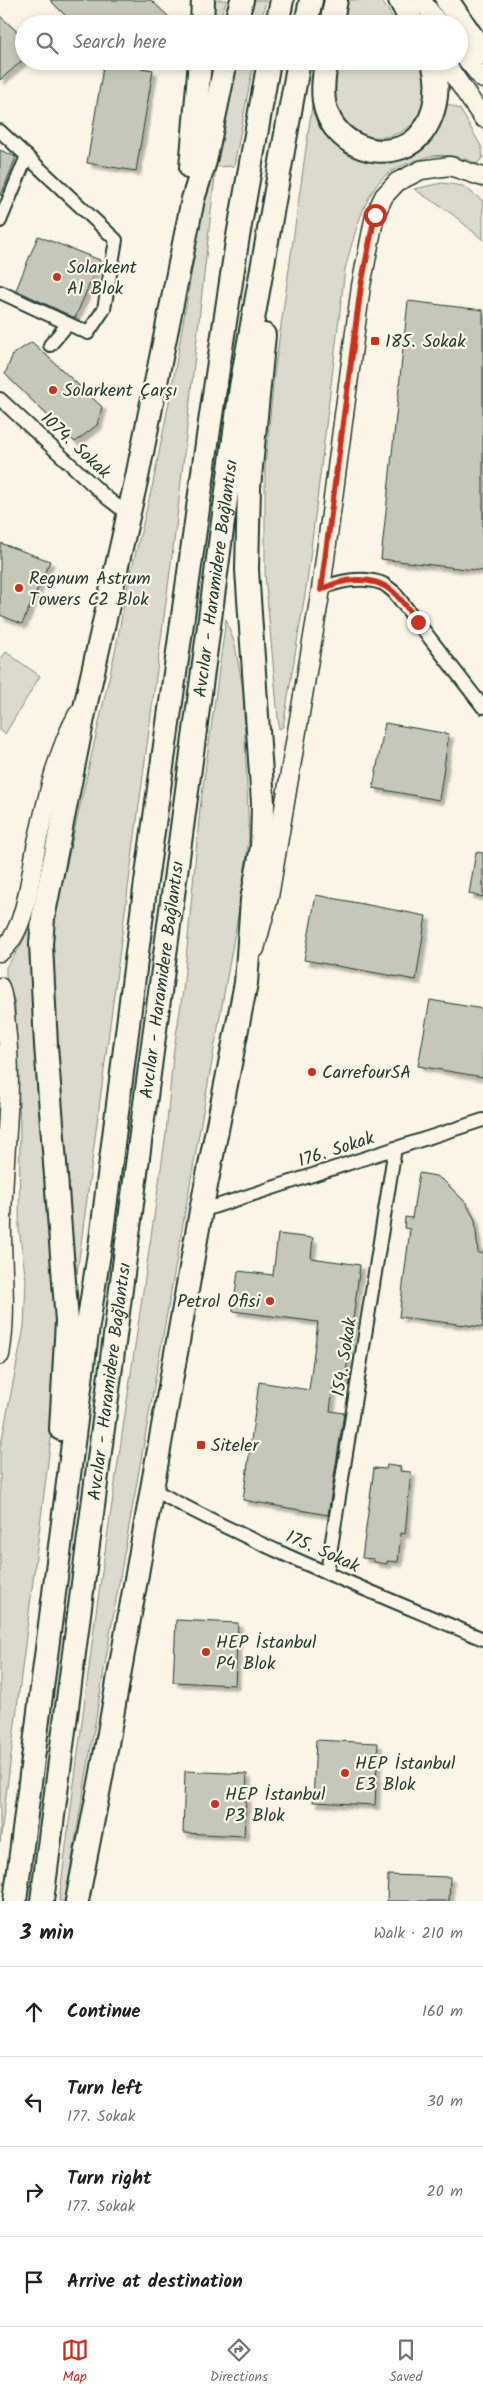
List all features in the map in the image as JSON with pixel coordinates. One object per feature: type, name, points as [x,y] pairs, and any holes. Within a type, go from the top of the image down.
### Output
[{"type":"highway","points":[[202,15],[203,0]]},
{"type":"highway","points":[[238,15],[242,0]]},
{"type":"highway","points":[[279,15],[282,0]]},
{"type":"highway","points":[[308,15],[311,0]]},
{"type":"highway","points":[[334,15],[336,0]]},
{"type":"highway","points":[[400,0],[408,15]]},
{"type":"highway","points":[[447,0],[457,15]]},
{"type":"highway","points":[[468,31],[483,53]]},
{"type":"highway","points":[[193,199],[190,162],[199,70]]},
{"type":"highway","points":[[50,1622],[45,1579],[46,1556],[62,1418],[68,1342],[46,1045],[41,944],[48,888],[87,698],[129,515],[193,199],[205,161],[224,70]]},
{"type":"highway","name":"Avcılar - Haramidere Bağlantısı","points":[[15,1901],[145,889],[187,582],[239,232],[267,70]]},
{"type":"highway","name":"Avcılar - Haramidere Bağlantısı","points":[[42,1901],[144,1106],[239,397],[297,70]]},
{"type":"highway","points":[[326,70],[324,99],[326,111],[335,128],[348,141],[365,148],[383,151],[404,146],[418,136],[430,118],[438,92],[434,70]]},
{"type":"highway","points":[[77,1901],[101,1778],[201,1211],[246,983],[252,900],[262,847],[263,803],[247,570],[248,487],[265,309],[260,282]]},
{"type":"highway","points":[[88,1901],[101,1778]]},
{"type":"main road","points":[[400,0],[411,15]]},
{"type":"main road","points":[[421,0],[432,15]]},
{"type":"main road","points":[[468,61],[483,79]]},
{"type":"main road","points":[[450,70],[483,118]]},
{"type":"main road","points":[[246,983],[269,897],[321,590],[361,286],[375,215],[384,196],[397,182],[421,170],[450,166],[483,177]]},
{"type":"main road","points":[[0,952],[14,937],[21,920],[38,837],[62,748],[87,698]]},
{"type":"main road","points":[[0,987],[4,1004],[10,1070],[10,1110],[3,1182],[4,1316],[0,1355]]},
{"type":"main road","points":[[0,1162],[3,1182]]},
{"type":"street","points":[[0,131],[116,240],[104,309],[88,332],[0,292]]},
{"type":"street","points":[[0,221],[27,156]]},
{"type":"street","points":[[50,346],[68,324]]},
{"type":"street","name":"1074. Sokak","points":[[0,399],[107,498],[129,515]]},
{"type":"street","points":[[321,590],[333,583],[356,580],[381,583],[394,592],[483,707]]},
{"type":"street","name":"176. Sokak","points":[[201,1211],[483,1120]]},
{"type":"street","name":"154. Sokak","points":[[327,1572],[395,1148]]},
{"type":"street","name":"175. Sokak","points":[[152,1489],[186,1508],[327,1572],[483,1639]]},
{"type":"shaded area","points":[[212,0],[227,0],[221,15],[212,15]]},
{"type":"shaded area","points":[[254,0],[266,0],[263,15],[250,15]]},
{"type":"shaded area","points":[[344,0],[381,0],[391,15],[342,15]]},
{"type":"shaded area","points":[[233,70],[252,70],[234,166],[216,167],[176,526],[77,1274],[67,1203],[51,967],[55,916],[117,643],[125,597],[153,483],[173,382],[214,140]]},
{"type":"shaded area","points":[[334,70],[422,70],[426,90],[426,102],[412,125],[404,130],[386,137],[355,134],[347,126],[337,109],[334,100]]},
{"type":"shaded area","points":[[444,103],[460,109],[481,146],[483,157],[477,164],[463,158],[441,155],[433,156],[406,164],[387,174],[371,193],[365,205],[345,269],[307,582],[283,727],[279,729],[265,575],[265,468],[274,375],[312,106],[322,127],[381,157]]},
{"type":"shaded area","points":[[442,183],[463,186],[483,201],[483,240],[452,214],[414,189]]},
{"type":"shaded area","points":[[226,619],[235,645],[243,689],[249,838],[242,893],[115,1605],[65,1901],[59,1901],[96,1613],[166,1134],[173,1055],[183,991],[200,809]]},
{"type":"shaded area","points":[[6,652],[40,676],[5,734],[0,731],[0,660]]},
{"type":"shaded area","points":[[32,922],[61,1321],[54,1414],[0,1843],[0,1449],[24,1327],[26,1281],[19,1229],[20,1127],[15,1003],[6,976],[6,967],[19,949]]},
{"type":"building","points":[[50,0],[151,0],[167,15],[65,15]]},
{"type":"building","points":[[0,16],[15,30],[15,67],[0,80]]},
{"type":"building","points":[[103,70],[153,70],[136,171],[87,163]]},
{"type":"building","points":[[0,150],[16,157],[1,196],[0,195]]},
{"type":"building","name":"Solarkent A1 Blok","points":[[38,236],[100,260],[75,318],[16,290]]},
{"type":"building","points":[[408,301],[483,310],[483,571],[381,559]]},
{"type":"building","name":"Solarkent Çarşı","points":[[32,342],[102,407],[97,425],[75,442],[5,374],[13,354]]},
{"type":"building","name":"Regnum Astrum Towers C2 Blok","points":[[0,543],[50,561],[22,624],[0,615]]},
{"type":"building","points":[[385,723],[449,734],[439,800],[373,788]]},
{"type":"building","points":[[476,852],[483,853],[483,897],[469,894]]},
{"type":"building","points":[[316,895],[426,916],[416,980],[304,960]]},
{"type":"building","points":[[430,1000],[483,1009],[483,1077],[418,1066]]},
{"type":"building","points":[[419,1173],[436,1176],[444,1181],[466,1203],[475,1220],[478,1253],[483,1253],[483,1327],[399,1317],[410,1229],[404,1228],[405,1217],[412,1218]]},
{"type":"building","points":[[278,1234],[313,1238],[311,1258],[360,1265],[345,1381],[334,1379],[330,1411],[344,1413],[328,1515],[243,1500],[259,1382],[309,1390],[318,1322],[233,1311],[238,1271],[273,1275]]},
{"type":"building","points":[[387,1465],[401,1467],[400,1471],[411,1472],[405,1534],[401,1533],[398,1562],[387,1561],[387,1564],[374,1562],[374,1559],[362,1558],[374,1468],[386,1469]]},
{"type":"building","name":"HEP İstanbul P4 Blok","points":[[176,1620],[238,1623],[235,1685],[173,1682]]},
{"type":"building","name":"HEP İstanbul E3 Blok","points":[[316,1740],[378,1743],[375,1805],[313,1802]]},
{"type":"building","name":"HEP İstanbul P3 Blok","points":[[185,1771],[247,1774],[244,1836],[183,1833]]},
{"type":"building","points":[[388,1875],[450,1877],[449,1901],[387,1901]]},
{"type":"place","name":"Solarkent A1 Blok","points":[[57,277]]},
{"type":"place","name":"185. Sokak","points":[[375,341]]},
{"type":"place","name":"Solarkent Çarşı","points":[[53,390]]},
{"type":"place","name":"Regnum Astrum Towers C2 Blok","points":[[19,588]]},
{"type":"place","name":"CarrefourSA","points":[[312,1072]]},
{"type":"place","name":"Petrol Ofisi","points":[[270,1301]]},
{"type":"place","name":"Siteler","points":[[201,1445]]},
{"type":"place","name":"HEP İstanbul P4 Blok","points":[[206,1652]]},
{"type":"place","name":"HEP İstanbul E3 Blok","points":[[345,1773]]},
{"type":"place","name":"HEP İstanbul P3 Blok","points":[[215,1804]]},
{"type":"route","points":[[375,215],[361,286],[334,507],[321,590],[333,583],[356,580],[381,583],[394,592],[418,622]]}]
